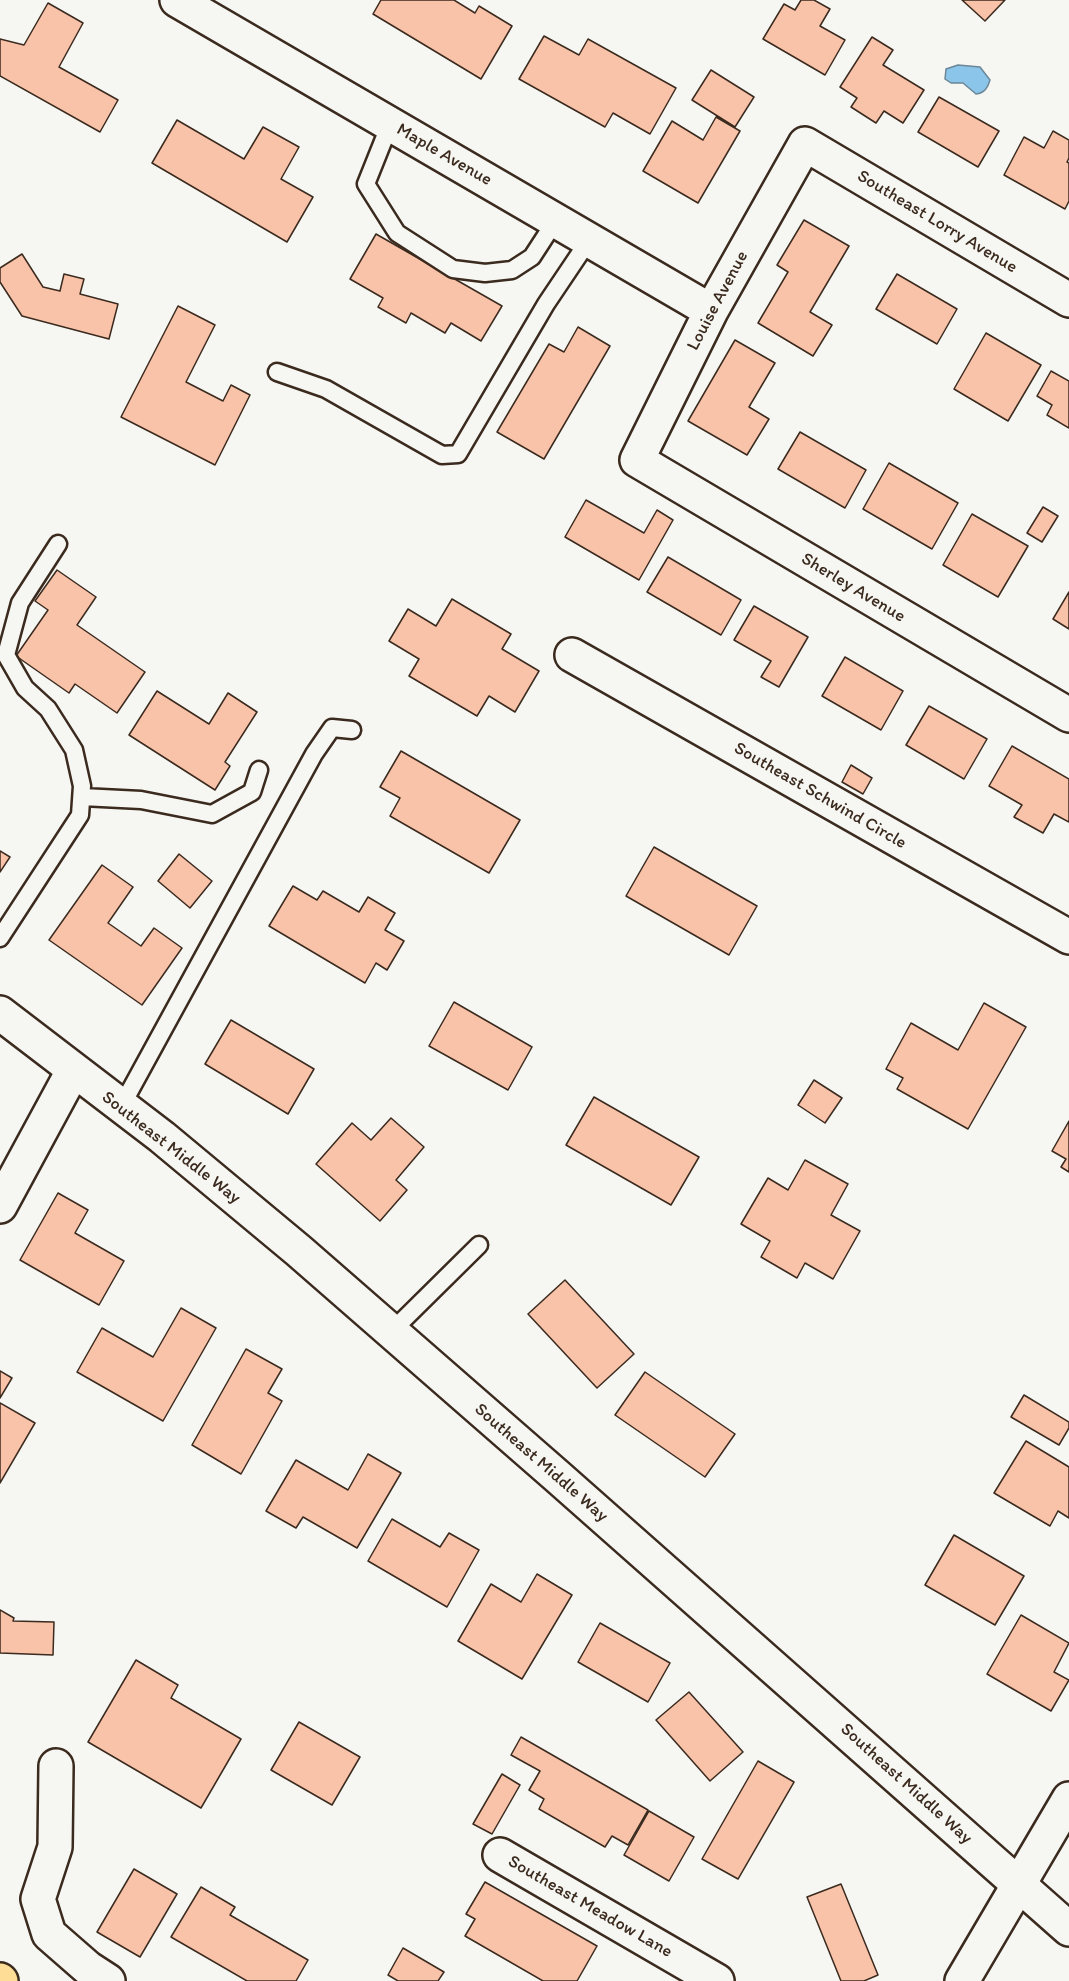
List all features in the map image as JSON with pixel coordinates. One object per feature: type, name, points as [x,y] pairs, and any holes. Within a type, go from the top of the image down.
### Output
[{"type":"street","name":"Maple Avenue","points":[[177,0],[711,311]]},
{"type":"street","name":"Southeast Lorry Avenue","points":[[805,144],[1069,300]]},
{"type":"street","name":"Louise Avenue","points":[[638,460],[711,311],[805,144]]},
{"type":"street","name":"Sherley Avenue","points":[[638,460],[1069,715]]},
{"type":"street","name":"Southeast Schwind Circle","points":[[572,655],[1069,937]]},
{"type":"street","name":"Southeast Middle Way","points":[[0,1014],[162,1137],[391,1332],[1069,1929]]},
{"type":"street","points":[[0,1206],[73,1071]]},
{"type":"street","points":[[56,1766],[55,1847],[38,1899],[49,1934],[88,1968],[108,1981]]},
{"type":"street","points":[[962,1981],[1069,1799]]},
{"type":"street","name":"Southeast Meadow Lane","points":[[500,1855],[673,1970],[717,1981]]},
{"type":"lane","points":[[390,124],[366,184],[397,233],[453,269],[485,273],[512,270],[532,257],[556,220]]},
{"type":"lane","points":[[277,372],[326,389],[442,455],[458,454],[546,304],[589,240]]},
{"type":"lane","points":[[0,938],[80,815],[82,786],[74,750],[48,709],[24,688],[6,655],[20,603],[58,544]]},
{"type":"lane","points":[[121,1107],[314,754],[332,728],[352,730]]},
{"type":"lane","points":[[82,797],[141,800],[212,814],[252,792],[260,770]]},
{"type":"lane","points":[[391,1332],[479,1245]]},
{"type":"water","points":[[958,65],[980,67],[990,80],[986,89],[976,94],[963,83],[951,83],[945,79],[946,69]]},
{"type":"building","points":[[381,0],[454,0],[475,13],[479,6],[512,26],[481,79],[373,14]]},
{"type":"building","points":[[801,0],[814,0],[830,9],[820,26],[845,40],[825,75],[763,39],[784,4],[795,10]]},
{"type":"building","points":[[962,0],[1005,0],[985,21]]},
{"type":"building","points":[[48,3],[83,23],[59,67],[118,100],[100,132],[0,76],[0,39],[24,45]]},
{"type":"building","points":[[544,36],[579,55],[588,39],[676,88],[650,134],[613,113],[605,127],[519,79]]},
{"type":"building","points":[[872,37],[893,50],[883,65],[924,90],[903,123],[884,111],[876,123],[851,107],[857,98],[840,87]]},
{"type":"building","points":[[711,70],[754,97],[735,127],[692,100]]},
{"type":"building","points":[[939,97],[999,131],[978,167],[918,132]]},
{"type":"building","points":[[716,117],[740,131],[698,203],[643,171],[672,121],[703,140]]},
{"type":"building","points":[[177,120],[244,159],[263,127],[299,147],[281,179],[313,197],[287,242],[152,163]]},
{"type":"building","points":[[1053,131],[1069,140],[1067,162],[1069,163],[1069,201],[1065,209],[1004,175],[1024,137],[1044,148]]},
{"type":"building","points":[[804,220],[849,246],[810,312],[832,325],[813,356],[758,323],[788,272],[777,265]]},
{"type":"building","points":[[376,234],[502,306],[481,341],[451,323],[445,333],[411,313],[406,323],[378,307],[383,298],[350,279]]},
{"type":"building","points":[[22,254],[43,287],[60,291],[64,274],[84,279],[80,294],[118,304],[109,339],[22,316],[0,282],[0,268]]},
{"type":"building","points":[[897,274],[957,309],[937,344],[876,309]]},
{"type":"building","points":[[178,306],[215,325],[186,382],[223,401],[231,385],[250,395],[215,465],[121,417]]},
{"type":"building","points":[[578,327],[610,346],[544,459],[497,432],[549,344],[564,352]]},
{"type":"building","points":[[986,333],[1041,365],[1008,421],[954,389]]},
{"type":"building","points":[[735,340],[775,363],[749,407],[769,419],[747,455],[688,421]]},
{"type":"building","points":[[1051,371],[1069,381],[1069,428],[1047,415],[1052,405],[1037,396]]},
{"type":"building","points":[[800,432],[866,470],[845,508],[778,469]]},
{"type":"building","points":[[889,463],[958,503],[932,549],[863,509]]},
{"type":"building","points":[[586,500],[644,533],[657,510],[673,520],[639,580],[565,537]]},
{"type":"building","points":[[1043,507],[1058,516],[1042,542],[1027,533]]},
{"type":"building","points":[[972,514],[1028,546],[998,597],[943,565]]},
{"type":"building","points":[[668,557],[741,600],[721,635],[647,592]]},
{"type":"building","points":[[57,570],[96,597],[77,625],[145,672],[117,713],[75,684],[69,693],[16,656],[48,610],[35,601]]},
{"type":"building","points":[[1069,592],[1069,629],[1053,619]]},
{"type":"building","points":[[452,599],[511,634],[502,649],[539,671],[515,712],[489,696],[477,716],[409,676],[419,659],[389,641],[408,609],[436,626]]},
{"type":"building","points":[[754,606],[808,637],[779,687],[761,677],[771,661],[734,640]]},
{"type":"building","points":[[845,657],[903,691],[881,730],[822,696]]},
{"type":"building","points":[[157,691],[209,724],[228,693],[257,712],[225,762],[230,766],[215,790],[129,735]]},
{"type":"building","points":[[929,706],[987,739],[964,779],[906,745]]},
{"type":"building","points":[[1012,746],[1069,779],[1069,822],[1054,814],[1043,833],[1014,817],[1022,805],[989,786]]},
{"type":"building","points":[[401,751],[520,820],[489,873],[390,816],[400,798],[380,787]]},
{"type":"building","points":[[851,765],[872,778],[863,794],[842,782]]},
{"type":"building","points":[[654,847],[757,906],[729,955],[626,896]]},
{"type":"building","points":[[0,851],[10,857],[0,872]]},
{"type":"building","points":[[179,854],[212,881],[190,908],[158,881]]},
{"type":"building","points":[[102,865],[133,887],[108,923],[141,946],[154,928],[182,948],[142,1005],[49,940]]},
{"type":"building","points":[[293,886],[317,900],[323,891],[359,912],[368,897],[395,913],[385,930],[404,941],[387,970],[376,963],[365,983],[269,926]]},
{"type":"building","points":[[454,1002],[532,1047],[508,1090],[429,1046]]},
{"type":"building","points":[[984,1003],[1026,1027],[968,1129],[897,1089],[903,1078],[886,1069],[911,1023],[958,1050]]},
{"type":"building","points":[[231,1020],[314,1069],[288,1114],[205,1064]]},
{"type":"building","points":[[814,1080],[842,1098],[825,1123],[798,1105]]},
{"type":"building","points":[[594,1097],[699,1157],[671,1205],[566,1145]]},
{"type":"building","points":[[391,1118],[424,1147],[396,1180],[407,1190],[380,1221],[316,1164],[352,1123],[371,1140]]},
{"type":"building","points":[[1069,1121],[1069,1172],[1061,1167],[1066,1159],[1052,1151]]},
{"type":"building","points":[[805,1160],[848,1184],[831,1215],[860,1231],[833,1279],[805,1263],[797,1278],[761,1257],[770,1241],[741,1224],[768,1178],[788,1190]]},
{"type":"building","points":[[58,1193],[88,1210],[75,1233],[124,1261],[99,1305],[20,1260]]},
{"type":"building","points":[[565,1280],[634,1354],[597,1388],[528,1314]]},
{"type":"building","points":[[181,1308],[216,1328],[163,1421],[77,1372],[102,1328],[153,1357]]},
{"type":"building","points":[[246,1349],[282,1369],[268,1393],[282,1401],[241,1474],[192,1445]]},
{"type":"building","points":[[0,1371],[12,1378],[0,1398]]},
{"type":"building","points":[[645,1372],[735,1434],[705,1477],[615,1415]]},
{"type":"building","points":[[1024,1395],[1069,1422],[1069,1428],[1059,1445],[1011,1417]]},
{"type":"building","points":[[0,1403],[35,1423],[0,1483]]},
{"type":"building","points":[[1026,1441],[1069,1467],[1069,1518],[1058,1511],[1050,1526],[994,1493]]},
{"type":"building","points":[[368,1454],[401,1473],[357,1548],[303,1517],[296,1528],[266,1511],[296,1460],[348,1490]]},
{"type":"building","points":[[392,1519],[440,1547],[449,1533],[479,1550],[447,1607],[368,1561]]},
{"type":"building","points":[[954,1535],[1024,1576],[995,1625],[925,1585]]},
{"type":"building","points":[[537,1574],[572,1595],[522,1679],[458,1641],[491,1584],[521,1602]]},
{"type":"building","points":[[0,1610],[14,1618],[13,1621],[54,1622],[53,1655],[0,1653]]},
{"type":"building","points":[[1021,1615],[1069,1643],[1054,1672],[1069,1680],[1051,1711],[987,1674]]},
{"type":"building","points":[[600,1623],[670,1663],[648,1702],[578,1662]]},
{"type":"building","points":[[136,1660],[178,1685],[171,1698],[241,1739],[201,1808],[88,1742]]},
{"type":"building","points":[[689,1692],[743,1752],[710,1781],[656,1720]]},
{"type":"building","points":[[299,1722],[360,1757],[332,1805],[271,1770]]},
{"type":"building","points":[[521,1737],[648,1810],[628,1845],[612,1836],[605,1847],[539,1809],[544,1799],[529,1790],[540,1771],[511,1755]]},
{"type":"building","points":[[758,1761],[794,1782],[738,1879],[702,1859]]},
{"type":"building","points":[[502,1774],[520,1785],[492,1834],[473,1824]]},
{"type":"building","points":[[649,1811],[694,1837],[669,1881],[624,1855]]},
{"type":"building","points":[[134,1869],[177,1894],[140,1957],[97,1932]]},
{"type":"building","points":[[485,1882],[597,1946],[577,1981],[543,1981],[465,1936],[475,1919],[466,1914]]},
{"type":"building","points":[[841,1884],[878,1975],[864,1981],[841,1981],[807,1897]]},
{"type":"building","points":[[201,1887],[235,1907],[230,1915],[308,1960],[296,1981],[247,1981],[171,1937]]},
{"type":"building","points":[[403,1948],[444,1972],[438,1981],[398,1981],[388,1975]]}]
